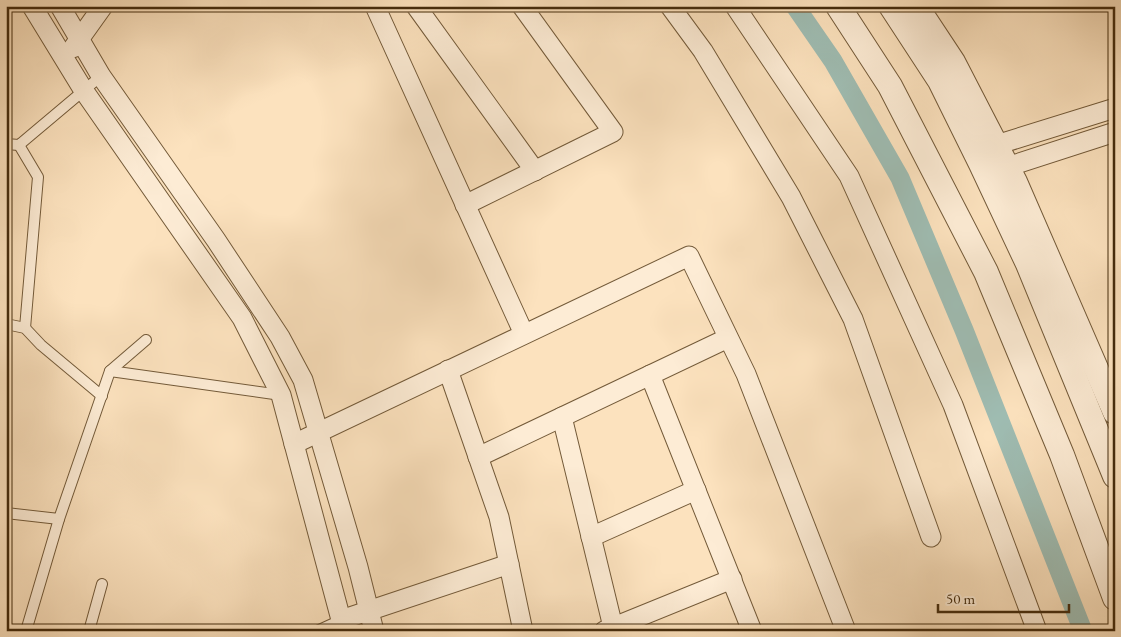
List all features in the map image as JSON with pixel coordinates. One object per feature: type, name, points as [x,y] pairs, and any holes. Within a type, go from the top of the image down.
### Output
[{"type":"street","points":[[32,6],[84,91],[242,318],[281,395],[343,626],[369,611],[509,564]]},
{"type":"street","points":[[60,6],[101,76],[216,240],[280,337],[303,380],[374,631]]},
{"type":"street","points":[[65,59],[103,6]]},
{"type":"street","points":[[416,6],[535,171]]},
{"type":"street","points":[[465,205],[613,132],[522,6]]},
{"type":"street","points":[[670,6],[704,51],[791,197],[853,319],[931,537]]},
{"type":"street","points":[[735,6],[849,176],[953,405],[1037,631]]},
{"type":"street","points":[[838,6],[890,86],[986,272],[1062,455],[1115,598]]},
{"type":"street","points":[[891,6],[940,81],[981,164],[1028,264],[1115,476]]},
{"type":"street","points":[[916,6],[953,62],[1007,167],[1103,380],[1115,412]]},
{"type":"street","points":[[381,9],[465,205],[524,334]]},
{"type":"street","points":[[981,164],[996,145],[1115,108]]},
{"type":"street","points":[[981,164],[1007,167],[1115,132]]},
{"type":"street","points":[[294,444],[689,256],[746,374],[846,631]]},
{"type":"street","points":[[478,457],[728,338]]},
{"type":"street","points":[[448,370],[499,517],[523,631]]},
{"type":"street","points":[[650,375],[752,631]]},
{"type":"street","points":[[562,417],[591,537],[609,629],[732,579]]},
{"type":"street","points":[[591,537],[696,490]]},
{"type":"lane","points":[[6,144],[19,145],[101,76]]},
{"type":"lane","points":[[19,145],[38,177],[25,328]]},
{"type":"lane","points":[[6,324],[25,328],[41,345],[102,396]]},
{"type":"lane","points":[[26,631],[59,519],[110,371],[146,340]]},
{"type":"lane","points":[[110,371],[281,395]]},
{"type":"lane","points":[[6,513],[59,519]]},
{"type":"lane","points":[[89,631],[102,584]]},
{"type":"lane","points":[[317,631],[343,626]]},
{"type":"waterway","points":[[795,6],[833,61],[900,178],[964,330],[1083,631]]}]
